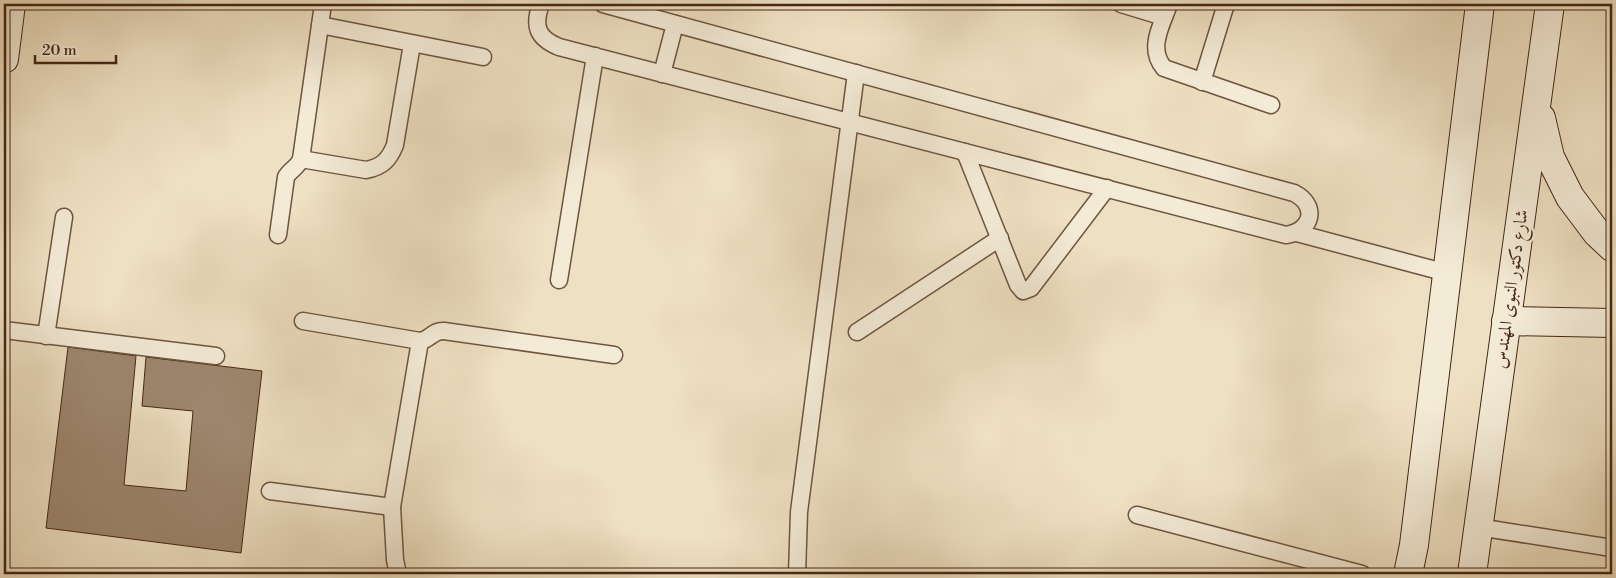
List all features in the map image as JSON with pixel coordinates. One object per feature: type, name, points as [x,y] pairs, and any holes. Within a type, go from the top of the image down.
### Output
[{"type":"street","points":[[4,59],[11,4]]},
{"type":"street","points":[[1408,574],[1414,544],[1480,4]]},
{"type":"street","name":"شارع دكتور النبوى المهندس","points":[[1472,574],[1550,4]]},
{"type":"street","points":[[1537,98],[1550,157],[1570,197],[1597,233],[1612,247]]},
{"type":"street","points":[[1506,321],[1612,323]]},
{"type":"lane","points":[[278,235],[286,177],[301,159],[323,4]]},
{"type":"lane","points":[[541,4],[536,17],[538,30],[546,42],[558,47],[1286,234],[1297,233],[1447,273]]},
{"type":"lane","points":[[603,4],[1294,193],[1303,198],[1309,207],[1310,218],[1305,227],[1297,233]]},
{"type":"lane","points":[[1121,4],[1166,10],[1155,44],[1155,53],[1158,61],[1164,68],[1270,105]]},
{"type":"lane","points":[[1202,82],[1226,4]]},
{"type":"lane","points":[[662,74],[676,24]]},
{"type":"lane","points":[[320,25],[483,57]]},
{"type":"lane","points":[[301,159],[366,170],[376,168],[385,163],[395,145],[412,44]]},
{"type":"lane","points":[[559,280],[595,56]]},
{"type":"lane","points":[[797,574],[799,512],[856,73]]},
{"type":"lane","points":[[965,152],[1018,285],[1023,291],[1028,291],[1107,188]]},
{"type":"lane","points":[[46,336],[64,217]]},
{"type":"lane","points":[[857,332],[1000,238]]},
{"type":"lane","points":[[303,322],[420,340],[428,338],[435,332],[444,331],[614,356]]},
{"type":"lane","points":[[4,330],[216,356]]},
{"type":"lane","points":[[398,574],[395,560],[392,507],[420,340]]},
{"type":"lane","points":[[270,492],[392,507]]},
{"type":"lane","points":[[1137,515],[1362,574]]},
{"type":"lane","points":[[1478,527],[1612,548]]},
{"type":"building","points":[[68,347],[136,356],[124,485],[186,491],[193,411],[142,406],[146,357],[262,371],[241,553],[46,528]]}]
